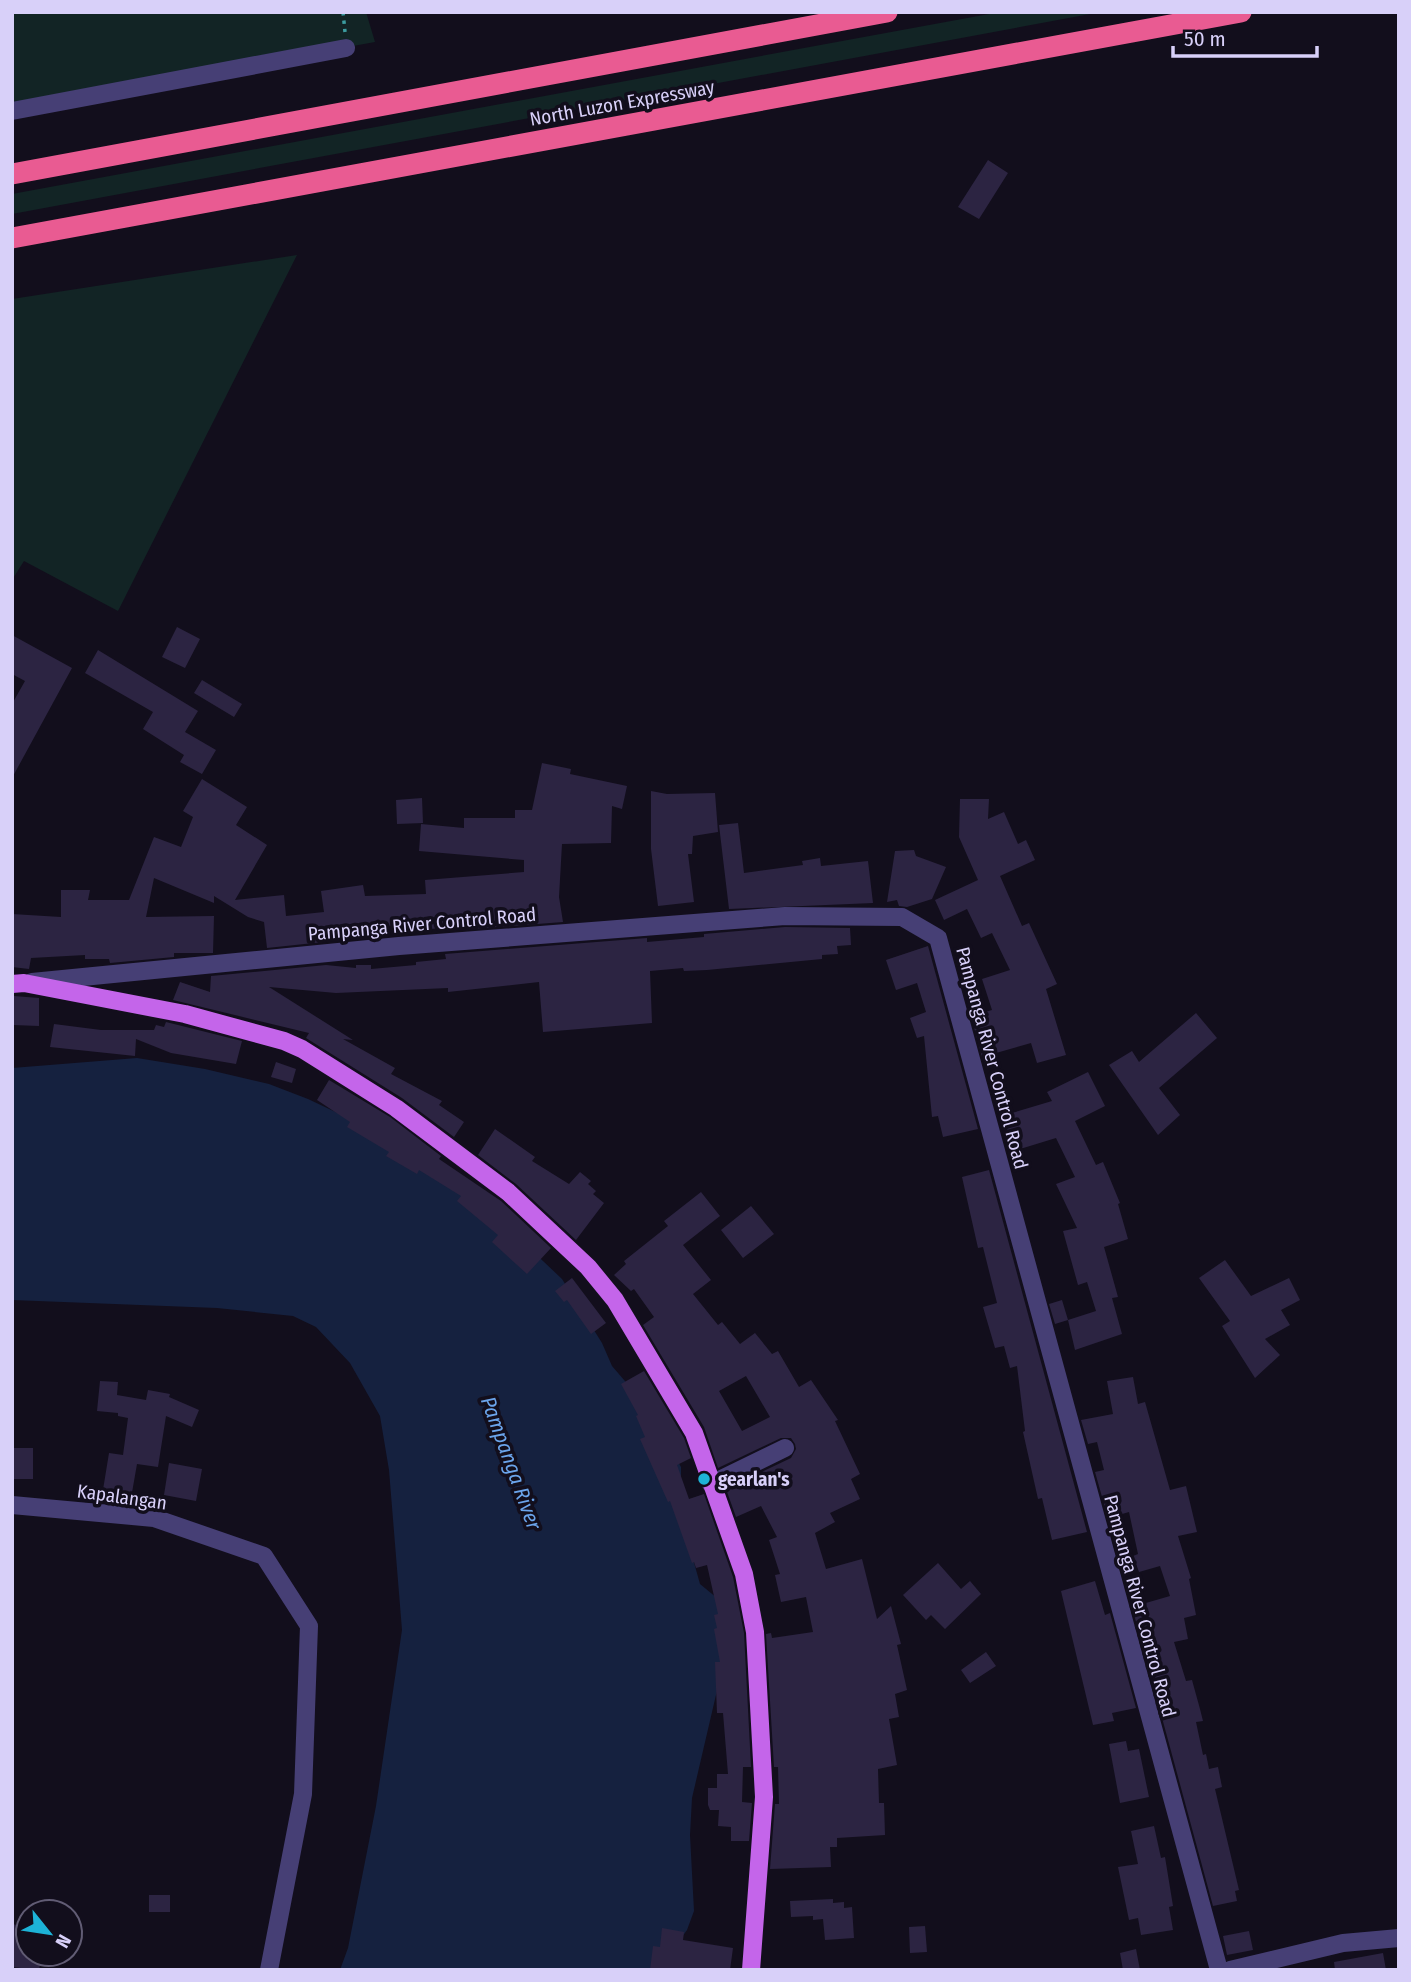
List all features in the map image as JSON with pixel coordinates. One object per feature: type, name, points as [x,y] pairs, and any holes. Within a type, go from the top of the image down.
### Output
[{"type":"highway","name":"North Luzon Expressway","points":[[12,174],[887,12]]},
{"type":"highway","name":"North Luzon Expressway","points":[[12,238],[1241,12]]},
{"type":"main road","points":[[18,983],[185,1014],[284,1041],[337,1071],[442,1140],[508,1192],[553,1233],[588,1267],[615,1300],[694,1433],[744,1574],[755,1632],[764,1797],[751,1970]]},
{"type":"street","points":[[12,111],[346,48]]},
{"type":"street","name":"Pampanga River Control Road","points":[[18,983],[427,944],[785,916],[902,917],[938,937],[1219,1970]]},
{"type":"street","points":[[711,1484],[785,1448]]},
{"type":"street","name":"Kapalangan","points":[[12,1505],[153,1518],[264,1556],[309,1626],[303,1794],[269,1970]]},
{"type":"street","points":[[1230,1970],[1343,1943],[1399,1938]]},
{"type":"shaded area","points":[[12,12],[366,12],[375,42],[12,108]]},
{"type":"shaded area","points":[[1000,12],[1101,12],[12,214],[12,194]]},
{"type":"shaded area","points":[[297,255],[118,611],[24,561],[12,580],[12,299]]},
{"type":"water","name":"Pampanga River","points":[[137,1058],[205,1069],[269,1084],[380,1133],[524,1243],[562,1279],[602,1343],[612,1366],[649,1409],[681,1467],[681,1516],[700,1584],[723,1603],[719,1682],[692,1798],[690,1835],[694,1911],[687,1930],[658,1970],[340,1970],[348,1948],[376,1806],[402,1630],[389,1470],[380,1416],[350,1363],[316,1327],[293,1316],[217,1308],[12,1300],[12,1068]]},
{"type":"building","points":[[988,160],[1008,173],[979,219],[958,207]]},
{"type":"building","points":[[177,627],[200,639],[185,668],[162,657]]},
{"type":"building","points":[[12,635],[72,668],[12,778],[12,704],[25,681],[12,674]]},
{"type":"building","points":[[98,650],[198,711],[185,732],[216,750],[202,774],[180,762],[184,755],[143,729],[153,712],[85,673]]},
{"type":"building","points":[[202,680],[242,704],[234,717],[194,693]]},
{"type":"building","points":[[542,763],[571,769],[570,774],[627,786],[622,809],[612,806],[611,843],[562,844],[559,897],[563,922],[444,931],[443,928],[430,929],[428,921],[323,934],[323,942],[267,948],[264,922],[248,917],[214,896],[214,903],[154,878],[146,917],[214,916],[213,953],[174,953],[174,957],[110,963],[109,959],[85,959],[85,955],[31,958],[29,969],[12,967],[12,914],[61,917],[61,890],[90,890],[88,900],[129,900],[154,837],[181,847],[193,817],[183,811],[202,779],[247,807],[236,825],[267,845],[235,900],[284,895],[286,916],[324,912],[321,891],[363,885],[365,896],[426,894],[425,880],[524,872],[524,860],[419,851],[421,824],[464,828],[464,818],[515,818],[515,810],[532,810]]},
{"type":"building","points":[[651,791],[667,794],[715,793],[718,832],[693,836],[692,854],[688,854],[694,902],[658,906],[651,849]]},
{"type":"building","points":[[422,798],[423,823],[397,824],[396,800]]},
{"type":"building","points":[[960,799],[989,799],[988,819],[1004,812],[1018,844],[1026,840],[1035,860],[1000,876],[1022,926],[1029,923],[1057,984],[1046,989],[1066,1055],[1037,1063],[1031,1043],[982,1057],[971,1016],[992,1010],[982,979],[1010,970],[992,933],[981,938],[967,909],[944,920],[935,900],[978,880],[959,837]]},
{"type":"building","points":[[738,823],[744,873],[803,865],[802,861],[820,858],[821,866],[868,861],[873,903],[729,909],[719,825]]},
{"type":"building","points":[[914,850],[916,856],[946,867],[932,899],[907,907],[899,906],[897,900],[887,902],[895,851]]},
{"type":"building","points":[[785,927],[850,928],[851,945],[837,946],[838,954],[822,955],[822,959],[707,970],[684,971],[683,968],[650,971],[652,1023],[543,1032],[539,982],[448,992],[448,988],[336,993],[269,987],[353,1040],[343,1039],[395,1068],[391,1074],[442,1101],[439,1105],[464,1122],[454,1137],[402,1098],[306,1038],[309,1033],[173,1000],[180,982],[210,992],[211,976],[326,965],[356,968],[356,965],[371,965],[371,969],[446,959],[445,954],[647,938],[647,942]]},
{"type":"building","points":[[928,946],[978,1129],[943,1137],[938,1116],[932,1117],[924,1036],[917,1038],[910,1018],[926,1012],[917,983],[896,990],[886,960]]},
{"type":"building","points":[[14,996],[39,998],[39,1026],[13,1025]]},
{"type":"building","points":[[1196,1013],[1217,1038],[1159,1088],[1180,1115],[1158,1135],[1109,1065],[1132,1051],[1139,1062]]},
{"type":"building","points":[[166,1022],[242,1041],[236,1064],[171,1053],[136,1039],[135,1056],[50,1047],[54,1024],[101,1030],[154,1030],[156,1025],[164,1027]]},
{"type":"building","points":[[276,1062],[296,1069],[292,1083],[271,1077]]},
{"type":"building","points":[[1088,1072],[1105,1106],[1075,1121],[1096,1165],[1103,1162],[1120,1203],[1118,1204],[1128,1239],[1104,1247],[1118,1297],[1112,1298],[1122,1334],[1075,1350],[1068,1320],[1096,1311],[1087,1282],[1078,1285],[1063,1231],[1077,1228],[1056,1184],[1075,1177],[1056,1138],[1010,1152],[1002,1116],[1052,1101],[1047,1092]]},
{"type":"building","points":[[329,1080],[390,1117],[441,1156],[439,1159],[501,1201],[551,1248],[527,1274],[492,1242],[498,1235],[457,1201],[461,1196],[419,1170],[417,1174],[386,1156],[389,1152],[347,1127],[350,1122],[317,1100]]},
{"type":"building","points":[[495,1129],[535,1157],[532,1161],[569,1184],[580,1172],[591,1181],[588,1184],[596,1191],[593,1194],[604,1203],[576,1240],[516,1184],[478,1155]]},
{"type":"building","points":[[989,1170],[1087,1532],[1052,1540],[1042,1498],[1038,1499],[1023,1432],[1017,1366],[1010,1368],[1004,1346],[995,1348],[983,1307],[997,1303],[983,1247],[978,1248],[962,1177]]},
{"type":"building","points":[[701,1192],[720,1216],[683,1245],[711,1280],[693,1294],[718,1325],[722,1322],[740,1344],[755,1333],[772,1354],[778,1351],[799,1387],[811,1380],[838,1420],[835,1421],[860,1474],[851,1479],[860,1499],[830,1513],[835,1522],[815,1533],[826,1569],[862,1559],[877,1619],[891,1606],[901,1644],[897,1645],[907,1690],[895,1694],[899,1717],[889,1719],[897,1765],[878,1769],[879,1803],[884,1803],[885,1835],[837,1838],[837,1847],[830,1847],[831,1867],[770,1869],[775,1804],[779,1804],[778,1767],[774,1767],[766,1634],[771,1633],[772,1638],[813,1632],[806,1597],[781,1602],[775,1575],[780,1574],[769,1540],[777,1537],[761,1506],[736,1517],[726,1489],[791,1458],[796,1449],[795,1444],[791,1438],[781,1438],[718,1468],[704,1427],[643,1325],[654,1317],[634,1289],[631,1291],[614,1275],[626,1264],[624,1261],[668,1226],[664,1221]],"holes":[[[746,1376],[770,1417],[742,1431],[719,1391]]]},
{"type":"building","points":[[751,1206],[774,1234],[743,1258],[721,1230]]},
{"type":"building","points":[[1225,1260],[1251,1296],[1289,1278],[1300,1300],[1281,1310],[1290,1325],[1265,1339],[1280,1355],[1255,1378],[1222,1326],[1230,1321],[1199,1278]]},
{"type":"building","points":[[572,1278],[606,1323],[591,1334],[567,1300],[564,1302],[555,1291]]},
{"type":"building","points":[[1062,1300],[1068,1320],[1055,1324],[1049,1304]]},
{"type":"building","points":[[644,1371],[684,1438],[691,1458],[677,1465],[689,1499],[704,1494],[733,1577],[744,1633],[751,1767],[743,1767],[742,1802],[752,1803],[749,1841],[731,1841],[731,1827],[718,1826],[719,1810],[710,1810],[708,1805],[708,1788],[717,1788],[717,1774],[728,1774],[723,1713],[717,1713],[715,1662],[720,1662],[714,1615],[718,1614],[707,1565],[696,1568],[694,1562],[692,1563],[670,1501],[668,1502],[640,1439],[645,1437],[636,1416],[638,1415],[621,1384]]},
{"type":"building","points":[[1133,1377],[1138,1404],[1145,1402],[1170,1490],[1186,1486],[1197,1532],[1178,1536],[1191,1578],[1189,1579],[1196,1615],[1184,1618],[1188,1639],[1174,1642],[1186,1681],[1192,1680],[1200,1709],[1203,1721],[1196,1722],[1203,1755],[1206,1754],[1209,1769],[1218,1767],[1222,1787],[1215,1789],[1239,1890],[1235,1891],[1237,1901],[1213,1906],[1132,1607],[1170,1596],[1160,1566],[1139,1572],[1133,1556],[1138,1554],[1129,1512],[1108,1518],[1095,1472],[1104,1470],[1097,1442],[1088,1444],[1081,1420],[1113,1414],[1107,1381]]},
{"type":"building","points":[[100,1381],[118,1382],[117,1395],[146,1400],[148,1390],[170,1394],[169,1397],[199,1410],[192,1427],[166,1416],[158,1467],[137,1464],[130,1504],[101,1502],[109,1453],[123,1455],[128,1418],[118,1416],[118,1413],[97,1411]]},
{"type":"building","points":[[12,1448],[33,1448],[33,1479],[12,1479]]},
{"type":"building","points":[[169,1463],[202,1469],[196,1501],[164,1495]]},
{"type":"building","points":[[938,1563],[961,1589],[970,1581],[981,1594],[945,1629],[931,1615],[926,1620],[903,1595]]},
{"type":"building","points":[[1095,1581],[1105,1615],[1110,1613],[1136,1708],[1112,1713],[1114,1721],[1093,1725],[1061,1591]]},
{"type":"building","points":[[986,1652],[996,1666],[970,1683],[961,1670]]},
{"type":"building","points":[[1126,1741],[1128,1751],[1139,1749],[1149,1797],[1120,1803],[1109,1744]]},
{"type":"building","points":[[1154,1826],[1161,1858],[1165,1857],[1173,1906],[1169,1907],[1173,1930],[1141,1935],[1138,1918],[1129,1920],[1118,1867],[1138,1864],[1131,1831]]},
{"type":"building","points":[[149,1895],[170,1895],[170,1912],[149,1912]]},
{"type":"building","points":[[833,1899],[833,1903],[844,1902],[844,1908],[852,1907],[854,1938],[825,1940],[823,1919],[813,1920],[813,1916],[791,1917],[790,1901]]},
{"type":"building","points":[[12,1924],[14,1967],[12,1967]]},
{"type":"building","points":[[925,1926],[927,1952],[910,1953],[909,1927]]},
{"type":"building","points":[[662,1928],[684,1932],[683,1940],[733,1948],[730,1970],[650,1970],[653,1946],[660,1947]]},
{"type":"building","points":[[1249,1931],[1253,1950],[1227,1955],[1223,1936]]},
{"type":"building","points":[[1136,1949],[1140,1970],[1123,1970],[1120,1953]]},
{"type":"building","points":[[1383,1953],[1386,1970],[1335,1970],[1334,1962]]},
{"type":"place","name":"gearlan's","points":[[704,1479]]}]
